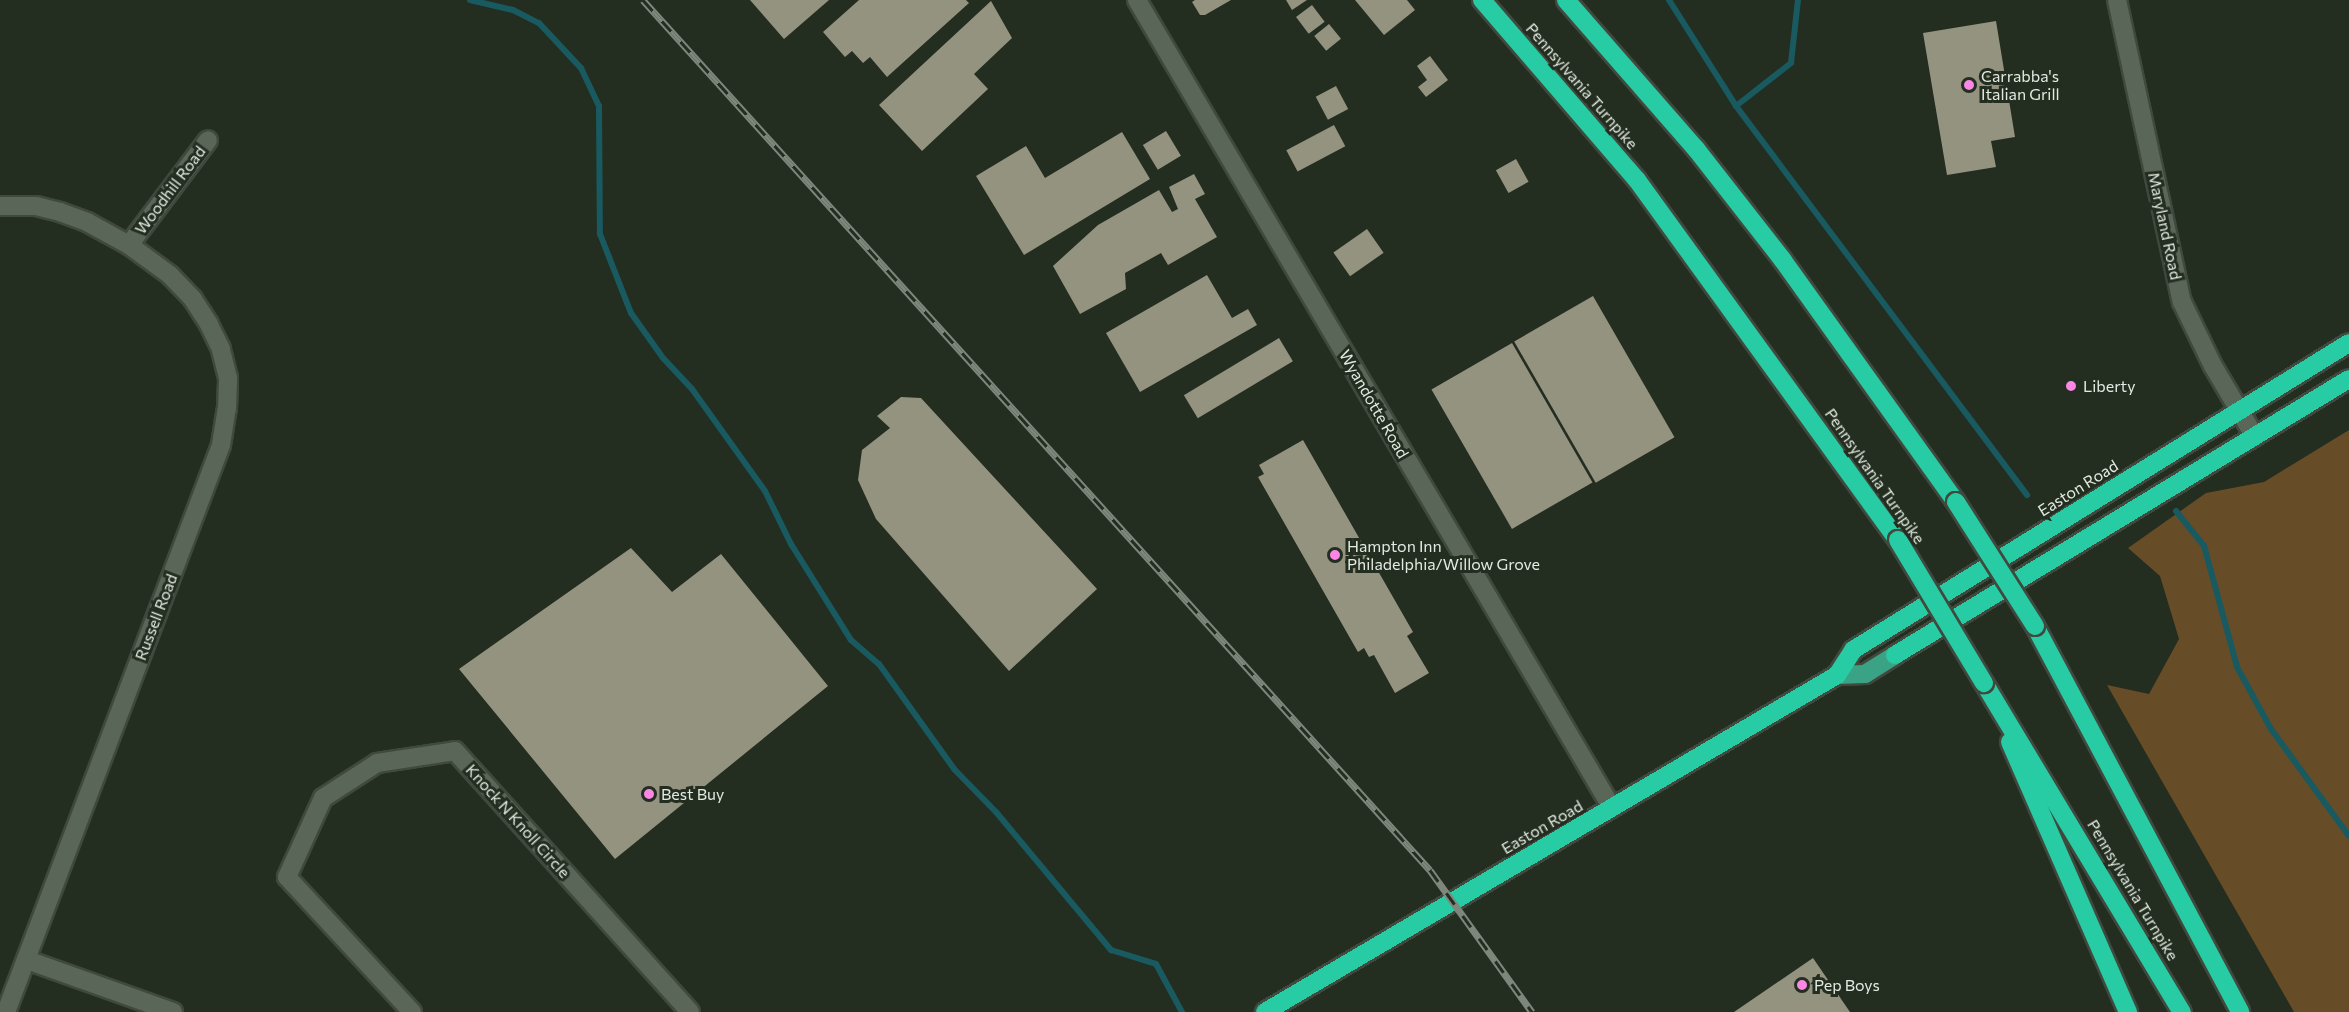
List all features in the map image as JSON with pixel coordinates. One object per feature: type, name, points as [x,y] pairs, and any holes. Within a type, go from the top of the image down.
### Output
[{"type":"highway","name":"Pennsylvania Turnpike","points":[[1482,0],[1638,180],[1898,540],[2182,1012]]},
{"type":"highway","name":"Pennsylvania Turnpike","points":[[1566,0],[1696,149],[1775,250],[1956,502],[2035,626],[2240,1012]]},
{"type":"highway","name":"Easton Road","points":[[1266,1012],[1837,675],[1853,650],[2349,344]]},
{"type":"highway","name":"Easton Road","points":[[1895,655],[2349,379]]},
{"type":"highway","points":[[1984,683],[2128,1012]]},
{"type":"highway","points":[[2206,947],[2247,1012]]},
{"type":"main road","name":"Easton Road","points":[[1837,675],[1865,674],[1895,655]]},
{"type":"street","name":"Wyandotte Road","points":[[1137,0],[1612,808]]},
{"type":"street","name":"Maryland Road","points":[[2117,0],[2182,302],[2255,437]]},
{"type":"street","name":"Woodhill Road","points":[[0,206],[36,206],[60,213],[87,222],[129,245],[208,140]]},
{"type":"street","name":"Russell Road","points":[[6,1012],[221,445],[227,409],[228,378],[221,349],[209,324],[170,275],[129,245]]},
{"type":"street","name":"Knock N Knoll Circle","points":[[412,1012],[287,877],[323,798],[377,763],[455,751],[690,1012]]},
{"type":"street","points":[[27,960],[172,1012]]},
{"type":"shaded area","points":[[2349,430],[2349,1012],[2294,1012],[2107,685],[2149,694],[2179,639],[2160,576],[2128,548],[2206,493],[2264,482]]},
{"type":"building","points":[[750,0],[829,0],[784,39]]},
{"type":"building","points":[[859,0],[966,0],[969,3],[887,77],[870,57],[863,63],[852,51],[845,57],[823,32]]},
{"type":"building","points":[[1195,0],[1231,0],[1205,15],[1200,15],[1192,2]]},
{"type":"building","points":[[1286,0],[1307,0],[1292,10]]},
{"type":"building","points":[[1355,0],[1407,0],[1415,10],[1384,35]]},
{"type":"building","points":[[991,1],[1012,38],[974,74],[988,89],[922,151],[879,105]]},
{"type":"building","points":[[1312,5],[1325,22],[1309,34],[1296,17]]},
{"type":"building","name":"Carrabba's Italian Grill","points":[[1996,21],[2015,137],[1991,141],[1996,167],[1947,175],[1923,33]]},
{"type":"building","points":[[1329,24],[1341,39],[1326,51],[1314,36]]},
{"type":"building","points":[[1430,56],[1448,80],[1426,97],[1418,87],[1427,80],[1417,66]]},
{"type":"building","points":[[1336,86],[1348,109],[1328,120],[1316,97]]},
{"type":"building","points":[[1334,125],[1345,146],[1298,172],[1286,150]]},
{"type":"building","points":[[1166,131],[1181,156],[1158,170],[1143,145]]},
{"type":"building","points":[[1122,132],[1150,179],[1024,255],[976,176],[1026,146],[1045,178]]},
{"type":"building","points":[[1516,159],[1529,182],[1508,193],[1496,170]]},
{"type":"building","points":[[1194,174],[1205,194],[1195,199],[1217,237],[1168,265],[1161,253],[1125,273],[1126,289],[1080,314],[1053,266],[1098,225],[1159,190],[1172,212],[1178,209],[1169,187]]},
{"type":"building","points":[[1367,229],[1384,253],[1350,276],[1333,253]]},
{"type":"building","points":[[1207,275],[1232,318],[1248,309],[1257,325],[1140,392],[1106,333]]},
{"type":"building","points":[[1593,296],[1674,437],[1596,483],[1514,342]]},
{"type":"building","points":[[1279,338],[1293,361],[1198,418],[1184,395]]},
{"type":"building","points":[[1512,343],[1592,482],[1512,529],[1431,390]]},
{"type":"building","points":[[901,397],[921,398],[1097,589],[1009,671],[876,519],[858,480],[862,450],[890,428],[877,416]]},
{"type":"building","name":"Hampton Inn Philadelphia/Willow Grove","points":[[1303,440],[1413,632],[1407,636],[1429,673],[1395,693],[1374,655],[1369,657],[1364,648],[1358,652],[1258,477],[1264,474],[1259,465]]},
{"type":"building","points":[[631,548],[672,592],[721,554],[828,686],[615,859],[459,669]]},
{"type":"building","name":"Pep Boys","points":[[1813,958],[1850,1012],[1734,1012]]},
{"type":"waterway","points":[[470,0],[513,10],[539,23],[581,68],[599,106],[600,234],[631,313],[663,358],[692,389],[765,491],[791,544],[851,640],[879,664],[955,770],[996,812],[1111,950],[1156,964],[1182,1012]]},
{"type":"waterway","points":[[1669,0],[1736,106],[2027,495]]},
{"type":"waterway","points":[[1736,106],[1791,63],[1798,0]]},
{"type":"waterway","points":[[2176,511],[2204,546],[2237,667],[2271,729],[2349,836]]},
{"type":"railway","points":[[643,0],[1430,870],[1532,1012]]},
{"type":"place","name":"Carrabba's Italian Grill","points":[[1969,85]]},
{"type":"place","name":"Liberty","points":[[2071,386]]},
{"type":"place","name":"Hampton Inn Philadelphia/Willow Grove","points":[[1335,555]]},
{"type":"place","name":"Best Buy","points":[[649,794]]},
{"type":"place","name":"Pep Boys","points":[[1802,985]]}]
